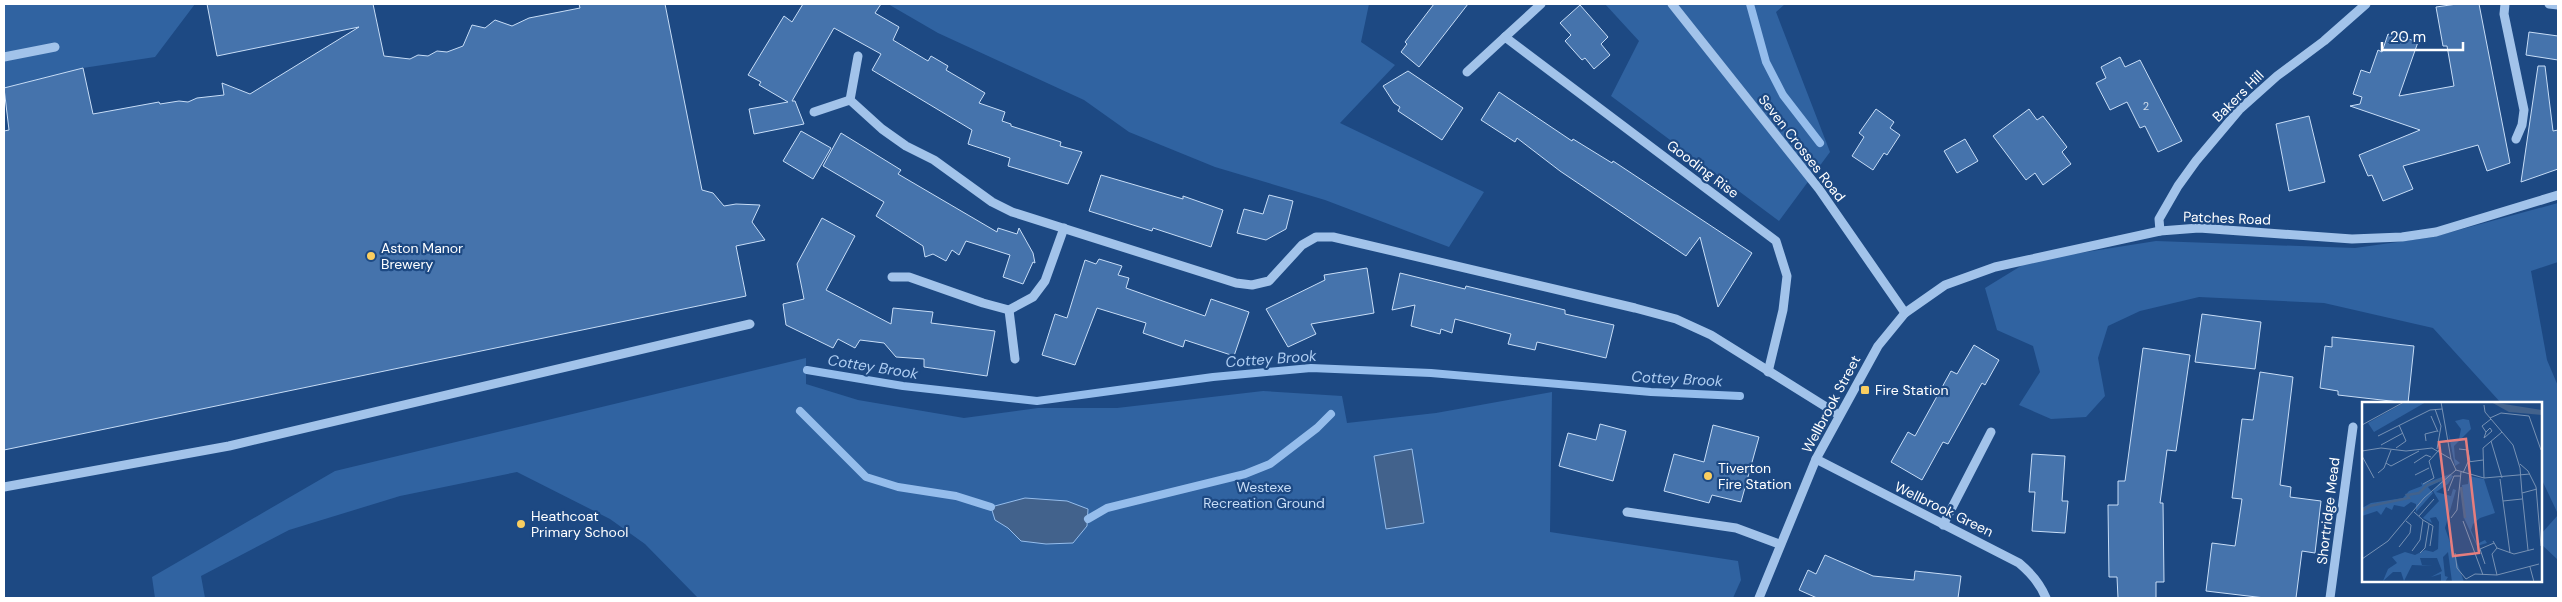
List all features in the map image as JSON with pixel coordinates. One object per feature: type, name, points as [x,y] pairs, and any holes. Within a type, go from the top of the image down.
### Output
[{"type":"street","points":[[1468,72],[1541,4]]},
{"type":"street","name":"Seven Crosses Road","points":[[1672,4],[1820,189],[1905,313]]},
{"type":"street","name":"Bakers Hill","points":[[2160,231],[2159,218],[2178,186],[2196,161],[2240,110],[2277,76],[2324,41],[2366,4]]},
{"type":"street","points":[[2505,4],[2504,14],[2524,110],[2522,126],[2516,139]]},
{"type":"street","points":[[2549,4],[2558,5]]},
{"type":"street","name":"Gooding Rise","points":[[1505,37],[1776,241],[1787,276],[1783,310],[1768,372]]},
{"type":"street","points":[[4,57],[55,46]]},
{"type":"street","points":[[850,100],[858,56]]},
{"type":"street","points":[[850,100],[882,129],[906,146],[934,160],[992,202],[1012,212],[1236,283],[1252,285],[1268,281],[1302,245],[1316,237],[1333,238],[1676,319],[1711,335],[1839,415]]},
{"type":"street","points":[[814,112],[850,100]]},
{"type":"street","name":"Patches Road","points":[[1905,313],[1945,286],[1995,267],[2160,231],[2199,228],[2352,239],[2402,238],[2436,232],[2558,195]]},
{"type":"street","points":[[892,278],[909,277],[961,296],[1009,310],[1033,296],[1045,281],[1053,264],[1064,228]]},
{"type":"street","points":[[1009,310],[1015,359]]},
{"type":"street","name":"Wellbrook Street","points":[[1759,598],[1816,459],[1878,346],[1905,313]]},
{"type":"street","points":[[4,487],[230,446],[750,324]]},
{"type":"street","name":"Shortridge Mead","points":[[2330,598],[2353,426]]},
{"type":"street","points":[[1943,525],[1991,432]]},
{"type":"street","name":"Wellbrook Green","points":[[1816,459],[2019,563],[2032,574],[2042,588],[2046,598]]},
{"type":"street","points":[[1627,512],[1736,528],[1780,544]]},
{"type":"green space","points":[[4,4],[195,4],[155,57],[83,68],[4,88]]},
{"type":"green space","points":[[888,4],[1369,4],[1361,42],[1395,65],[1340,123],[1484,192],[1449,247],[1325,200],[1215,167],[1129,132],[1084,100],[938,33]]},
{"type":"green space","points":[[1605,4],[1785,4],[1776,12],[1830,152],[1779,221],[1611,96],[1639,41]]},
{"type":"green space","points":[[2558,203],[2558,262],[2531,271],[2547,360],[2558,386],[2558,514],[2542,480],[2542,402],[2500,402],[2433,328],[2324,303],[2199,297],[2140,311],[2108,326],[2098,358],[2105,396],[2086,417],[2051,419],[2019,405],[2040,372],[2033,346],[1997,330],[1985,288],[2029,261],[2156,241],[2355,248],[2433,237]]},
{"type":"green space","name":"Westexe Recreation Ground","points":[[806,358],[806,384],[858,400],[964,418],[1038,408],[1117,408],[1263,391],[1342,396],[1347,423],[1436,413],[1552,392],[1550,532],[1738,561],[1741,580],[1733,598],[698,598],[645,544],[610,519],[517,472],[400,496],[289,530],[201,576],[205,598],[155,598],[152,577],[335,471]]},
{"type":"green space","points":[[2558,515],[2558,560],[2542,545],[2542,533]]},
{"type":"shaded area","points":[[1412,449],[1424,523],[1386,529],[1374,456]]},
{"type":"shaded area","points":[[1025,498],[1067,501],[1088,509],[1087,526],[1073,543],[1046,544],[1021,541],[1008,528],[995,520],[991,507]]},
{"type":"building","name":"Aston Manor Brewery","points":[[207,4],[373,4],[384,56],[410,59],[418,55],[428,56],[437,51],[447,52],[463,46],[472,25],[485,28],[495,20],[512,26],[529,18],[580,8],[579,4],[665,4],[702,190],[713,193],[724,206],[736,204],[760,205],[752,222],[765,240],[736,246],[746,296],[4,450],[4,131],[9,130],[4,88],[83,68],[93,114],[159,102],[160,104],[179,101],[188,102],[197,98],[224,95],[222,83],[250,94],[359,27],[217,56]]},
{"type":"building","points":[[803,4],[881,4],[875,13],[899,27],[893,40],[928,61],[931,56],[948,66],[946,70],[985,93],[979,103],[1005,112],[1002,121],[1011,124],[1011,126],[1061,142],[1060,146],[1082,152],[1068,184],[1008,166],[1010,158],[968,144],[972,130],[872,70],[881,54],[834,28],[792,101],[795,101],[804,124],[754,134],[749,109],[788,102],[759,85],[761,82],[748,75],[784,16],[792,22]]},
{"type":"building","points":[[1434,4],[1468,4],[1419,67],[1401,52],[1407,44],[1405,42]]},
{"type":"building","points":[[2457,4],[2479,4],[2510,163],[2487,171],[2478,145],[2403,166],[2413,189],[2383,201],[2372,175],[2368,176],[2359,155],[2420,130],[2350,106],[2360,104],[2362,97],[2353,94],[2361,70],[2370,73],[2378,50],[2382,52],[2388,34],[2392,36],[2393,34],[2418,42],[2399,96],[2454,86],[2447,46],[2443,46],[2436,7]]},
{"type":"building","points":[[1580,5],[1608,37],[1601,44],[1610,55],[1594,69],[1585,58],[1582,60],[1565,41],[1571,35],[1560,23]]},
{"type":"building","points":[[2529,32],[2558,36],[2558,60],[2526,55]]},
{"type":"building","points":[[2120,57],[2125,67],[2140,60],[2182,141],[2158,152],[2145,126],[2140,128],[2127,102],[2110,110],[2096,83],[2106,78],[2101,67]]},
{"type":"building","points":[[2538,66],[2545,66],[2553,131],[2558,130],[2558,169],[2521,182]]},
{"type":"building","points":[[1408,71],[1463,108],[1442,140],[1398,111],[1400,107],[1394,103],[1383,86]]},
{"type":"building","points":[[1499,92],[1572,141],[1573,139],[1612,163],[1613,161],[1752,253],[1718,307],[1700,237],[1686,256],[1560,171],[1517,138],[1515,142],[1481,120]]},
{"type":"building","points":[[1876,109],[1894,122],[1890,128],[1900,135],[1887,155],[1884,153],[1873,170],[1852,156],[1864,137],[1859,133]]},
{"type":"building","points":[[2029,109],[2037,120],[2043,116],[2067,147],[2062,152],[2071,164],[2043,185],[2035,173],[2026,180],[1993,136]]},
{"type":"building","points":[[2309,116],[2325,182],[2289,191],[2276,124]]},
{"type":"building","points":[[801,131],[831,148],[813,179],[783,161]]},
{"type":"building","points":[[841,133],[901,170],[898,174],[997,232],[998,228],[1017,234],[1019,228],[1033,253],[1035,263],[1033,262],[1023,284],[1003,277],[1010,255],[966,241],[959,255],[952,250],[946,261],[933,254],[925,257],[923,246],[876,216],[884,202],[823,166]]},
{"type":"building","points":[[1965,139],[1978,161],[1957,173],[1944,151]]},
{"type":"building","points":[[1101,175],[1183,199],[1183,196],[1223,210],[1211,247],[1153,228],[1152,231],[1089,211]]},
{"type":"building","points":[[1269,195],[1293,201],[1286,229],[1266,240],[1237,233],[1244,209],[1263,214]]},
{"type":"building","points":[[822,218],[855,236],[826,290],[891,324],[893,308],[933,312],[931,323],[995,331],[987,376],[924,367],[924,359],[896,357],[884,343],[860,340],[855,348],[838,339],[833,348],[786,325],[783,304],[804,299],[797,264]]},
{"type":"building","points":[[1099,259],[1122,266],[1118,275],[1129,278],[1126,288],[1205,316],[1211,299],[1249,312],[1234,356],[1185,340],[1183,347],[1143,333],[1146,323],[1097,308],[1075,365],[1042,355],[1055,314],[1067,318],[1085,260],[1096,264]]},
{"type":"building","points":[[1367,268],[1374,313],[1311,324],[1316,334],[1288,347],[1266,309],[1325,280],[1324,275]]},
{"type":"building","points":[[1400,273],[1465,289],[1466,286],[1565,310],[1565,314],[1614,325],[1606,358],[1537,342],[1535,350],[1508,344],[1511,334],[1455,319],[1452,333],[1441,329],[1440,334],[1411,326],[1415,305],[1392,310]]},
{"type":"building","points":[[2202,314],[2261,322],[2255,369],[2195,362]]},
{"type":"building","points":[[2332,337],[2414,346],[2408,402],[2338,395],[2338,391],[2320,388],[2325,346],[2332,347]]},
{"type":"building","points":[[1974,345],[1999,360],[1985,385],[1982,383],[1948,444],[1943,442],[1922,480],[1891,462],[1908,432],[1915,436],[1951,371],[1957,374]]},
{"type":"building","points":[[2143,348],[2190,355],[2176,451],[2167,450],[2160,503],[2163,503],[2164,582],[2156,582],[2156,598],[2118,598],[2117,577],[2109,577],[2108,505],[2118,505],[2118,481],[2125,481]]},
{"type":"building","points":[[2260,372],[2293,377],[2280,485],[2291,487],[2290,497],[2321,501],[2315,553],[2302,551],[2296,598],[2265,598],[2206,591],[2212,543],[2235,546],[2242,499],[2232,498],[2242,419],[2253,420]]},
{"type":"building","points":[[1600,424],[1626,431],[1613,481],[1559,466],[1568,433],[1596,440]]},
{"type":"building","name":"Tiverton Fire Station","points":[[1713,425],[1759,437],[1741,502],[1712,495],[1709,503],[1664,491],[1674,454],[1704,462]]},
{"type":"building","points":[[2032,454],[2065,456],[2062,501],[2068,501],[2065,533],[2032,531],[2035,492],[2029,492]]},
{"type":"building","points":[[1825,555],[1873,576],[1914,580],[1915,571],[1961,576],[1958,598],[1817,598],[1799,590],[1808,570],[1816,574]]},
{"type":"waterway","name":"Cottey Brook","points":[[1750,4],[1766,62],[1783,95],[1820,143]]},
{"type":"waterway","name":"Cottey Brook","points":[[807,370],[903,386],[1037,401],[1213,377],[1311,368],[1431,373],[1651,392],[1740,396]]},
{"type":"waterway","points":[[800,411],[866,477],[898,487],[956,496],[991,507]]},
{"type":"waterway","points":[[1088,519],[1107,508],[1245,474],[1270,464],[1317,428],[1331,414]]},
{"type":"place","name":"Aston Manor Brewery","points":[[371,256]]},
{"type":"place","name":"Fire Station","points":[[1865,390]]},
{"type":"place","name":"Tiverton Fire Station","points":[[1708,476]]},
{"type":"place","name":"Heathcoat Primary School","points":[[521,524]]}]
